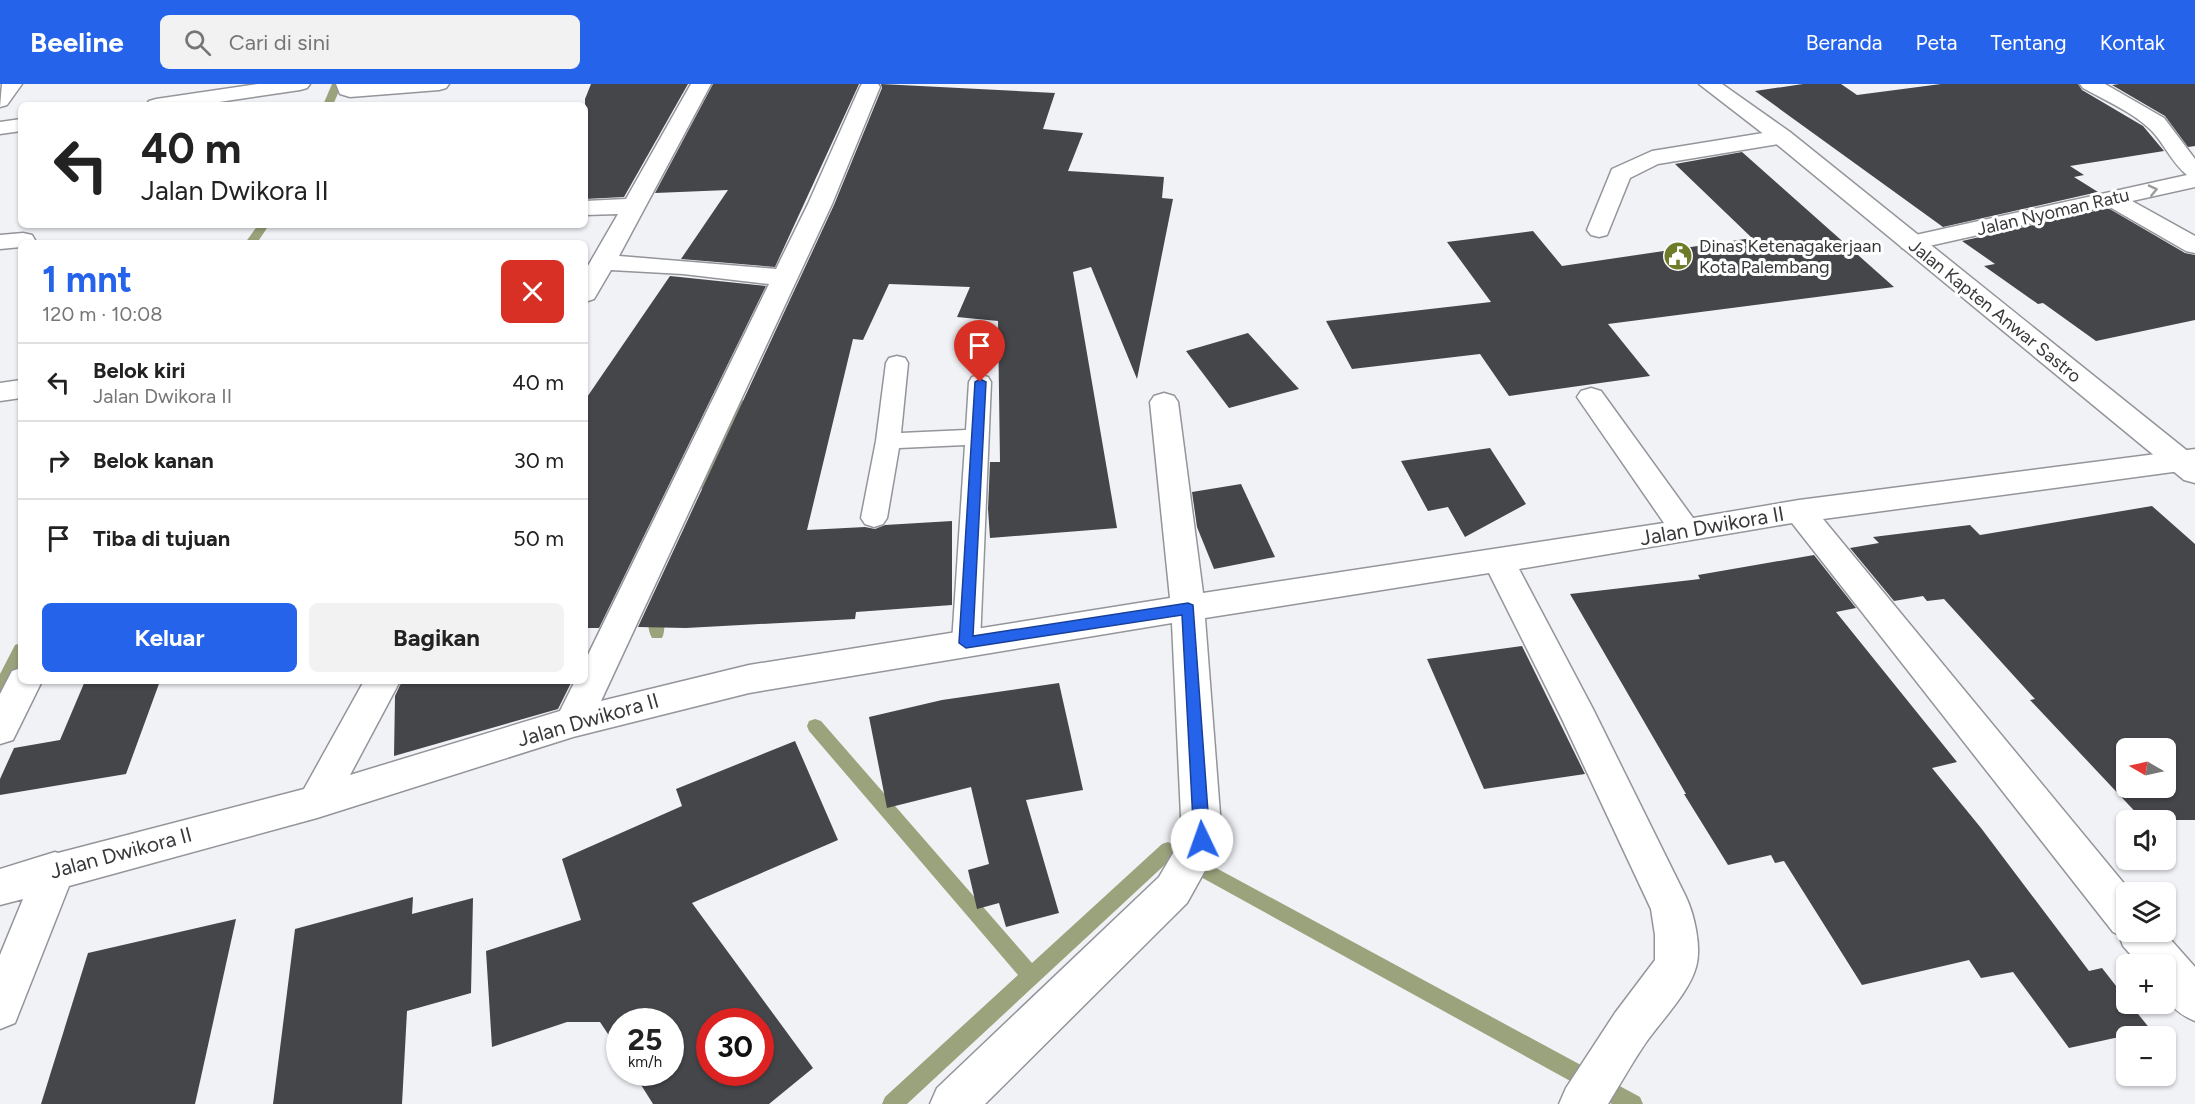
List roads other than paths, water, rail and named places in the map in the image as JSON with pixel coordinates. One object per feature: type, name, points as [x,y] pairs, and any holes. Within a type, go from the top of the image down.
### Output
[{"type":"street","points":[[0,101],[12,84]]},
{"type":"street","points":[[177,102],[300,84]]},
{"type":"street","points":[[346,84],[347,90],[350,91],[439,84]]},
{"type":"street","points":[[588,288],[701,84]]},
{"type":"street","name":"Jalan Kapten Anwar Sastro","points":[[1709,84],[1782,137],[1911,243],[2191,465]]},
{"type":"street","points":[[2090,84],[2156,122],[2184,163],[2195,170]]},
{"type":"street","points":[[573,722],[820,204],[870,87]]},
{"type":"street","points":[[0,128],[18,125]]},
{"type":"street","points":[[1599,230],[1620,174],[1633,166],[1652,158],[1782,137]]},
{"type":"street","name":"Jalan Nyoman Ratu","points":[[1911,243],[2195,180]]},
{"type":"street","points":[[2112,199],[2195,246]]},
{"type":"street","points":[[588,208],[634,206]]},
{"type":"street","points":[[602,262],[683,267],[785,278]]},
{"type":"street","points":[[0,392],[18,389]]},
{"type":"street","points":[[1591,397],[1685,530]]},
{"type":"street","points":[[953,1104],[1173,890],[1202,840],[1188,608],[1164,402]]},
{"type":"street","name":"Jalan Dwikora II","points":[[0,887],[55,870],[317,802],[573,722],[749,678],[1243,599],[1499,561],[1799,511],[2191,465]]},
{"type":"street","points":[[1799,511],[2116,905]]},
{"type":"street","points":[[1499,561],[1580,719],[1671,908],[1676,935],[1676,966],[1630,1028],[1582,1104]]},
{"type":"street","points":[[0,729],[22,684]]},
{"type":"street","points":[[317,802],[380,684]]},
{"type":"street","points":[[0,1008],[55,870]]},
{"type":"street","points":[[2146,942],[2157,954]]},
{"type":"street","points":[[2176,977],[2195,1000]]},
{"type":"lane","points":[[874,518],[888,441],[897,363]]},
{"type":"lane","points":[[966,643],[980,382]]},
{"type":"lane","points":[[888,441],[977,437]]},
{"type":"waterway","points":[[329,102],[337,84]]},
{"type":"waterway","points":[[253,240],[262,228]]},
{"type":"waterway","points":[[705,485],[739,402]]},
{"type":"waterway","points":[[657,634],[655,620],[659,609]]},
{"type":"waterway","points":[[0,689],[18,655]]},
{"type":"waterway","points":[[815,726],[1031,976]]},
{"type":"waterway","points":[[892,1104],[1168,850],[1633,1104]]},
{"type":"place","name":"Dinas Ketenagakerjaan Kota Palembang","points":[[1678,256]]}]
